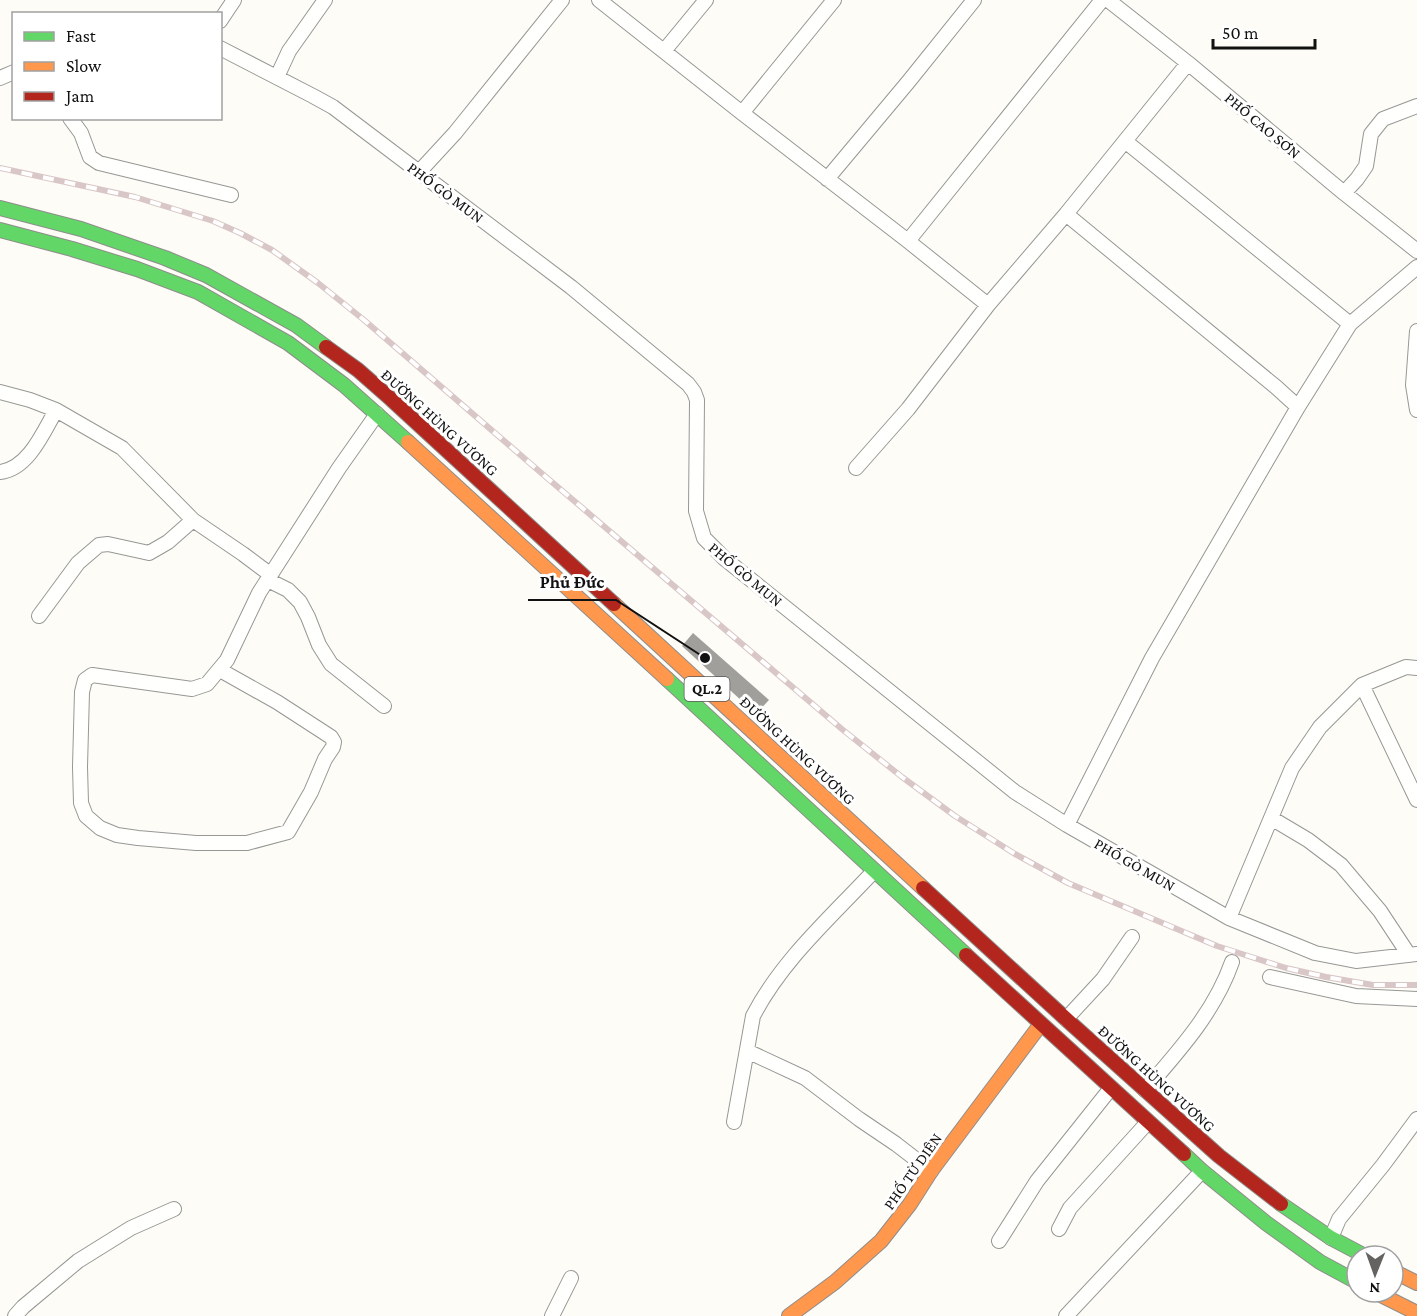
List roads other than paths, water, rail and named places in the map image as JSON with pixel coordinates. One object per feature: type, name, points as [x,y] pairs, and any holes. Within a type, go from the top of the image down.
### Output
[{"type":"main road","name":"ĐƯỜNG HÙNG VƯƠNG","points":[[0,208],[81,229],[206,275],[296,325],[358,370],[1145,1090],[1279,1203],[1345,1245]]},
{"type":"main road","name":"QL.2","points":[[0,230],[137,269],[198,292],[288,342],[344,385],[679,689],[1202,1171],[1266,1223],[1320,1262],[1345,1276]]},
{"type":"main road","name":"PHỐ TỪ DIÊN","points":[[789,1316],[835,1282],[881,1241],[1041,1024]]},
{"type":"main road","points":[[1399,1304],[1417,1313]]},
{"type":"street","points":[[222,18],[234,0]]},
{"type":"street","points":[[277,77],[289,51],[325,0]]},
{"type":"street","points":[[419,171],[456,133],[562,0]]},
{"type":"street","points":[[599,0],[988,306]]},
{"type":"street","points":[[664,51],[706,0]]},
{"type":"street","points":[[742,113],[834,0]]},
{"type":"street","points":[[827,179],[974,0]]},
{"type":"street","points":[[908,241],[1102,0]]},
{"type":"street","name":"PHỐ CAO SƠN","points":[[1108,0],[1417,251]]},
{"type":"street","name":"PHỐ GÒ MUN","points":[[222,49],[333,107],[571,287],[688,384],[697,400],[696,511],[704,538],[734,567],[1015,792],[1067,825],[1229,918],[1315,953],[1356,961],[1413,954]]},
{"type":"street","points":[[856,468],[908,409],[988,306],[1188,63]]},
{"type":"street","points":[[1344,193],[1366,166],[1371,134],[1383,119],[1417,106]]},
{"type":"street","points":[[71,120],[81,133],[90,157],[99,163],[231,195]]},
{"type":"street","points":[[1125,141],[1350,324]]},
{"type":"street","points":[[1066,214],[1298,407]]},
{"type":"street","points":[[1067,825],[1152,658],[1298,407],[1350,324],[1417,267]]},
{"type":"street","points":[[1417,330],[1413,385],[1417,410]]},
{"type":"street","points":[[0,392],[56,410],[122,448],[193,520],[243,554],[270,578],[288,590],[300,602],[319,645],[332,664],[384,706]]},
{"type":"street","points":[[0,472],[9,471],[32,453],[56,410]]},
{"type":"street","points":[[220,670],[277,702],[331,737],[334,742],[311,792],[288,832],[247,843],[196,843],[117,835],[100,828],[86,816],[81,803],[80,723],[85,680],[92,675],[101,675],[192,689],[207,684],[227,660],[259,593],[339,468],[377,414]]},
{"type":"street","points":[[39,616],[78,563],[99,545],[108,544],[149,553],[168,542],[193,520]]},
{"type":"street","points":[[1229,918],[1292,768],[1320,727],[1362,686],[1406,667],[1417,668]]},
{"type":"street","points":[[1362,686],[1417,800]]},
{"type":"street","points":[[1271,818],[1308,840],[1341,864],[1413,954]]},
{"type":"street","points":[[734,1122],[753,1016],[769,988],[787,964],[874,871]]},
{"type":"street","points":[[1066,1019],[1103,979],[1132,937]]},
{"type":"street","points":[[1145,1090],[1179,1051],[1202,1019],[1226,981],[1232,962]]},
{"type":"street","points":[[1270,977],[1356,996],[1417,999]]},
{"type":"street","points":[[747,1051],[805,1078],[931,1171]]},
{"type":"street","points":[[999,1241],[1038,1181],[1111,1088]]},
{"type":"street","points":[[1331,1238],[1339,1219],[1417,1119]]},
{"type":"street","points":[[1059,1229],[1071,1208],[1148,1122]]},
{"type":"street","points":[[1066,1316],[1202,1171]]},
{"type":"street","points":[[15,1316],[78,1261],[131,1228],[174,1209]]},
{"type":"street","points":[[552,1316],[571,1278]]},
{"type":"railway","points":[[0,168],[135,197],[213,221],[272,250],[364,320],[843,730],[955,816],[1015,854],[1068,883],[1217,946],[1286,968],[1326,977],[1373,985],[1417,985]]},
{"type":"place","name":"Phủ Đức","points":[[705,658]]}]
